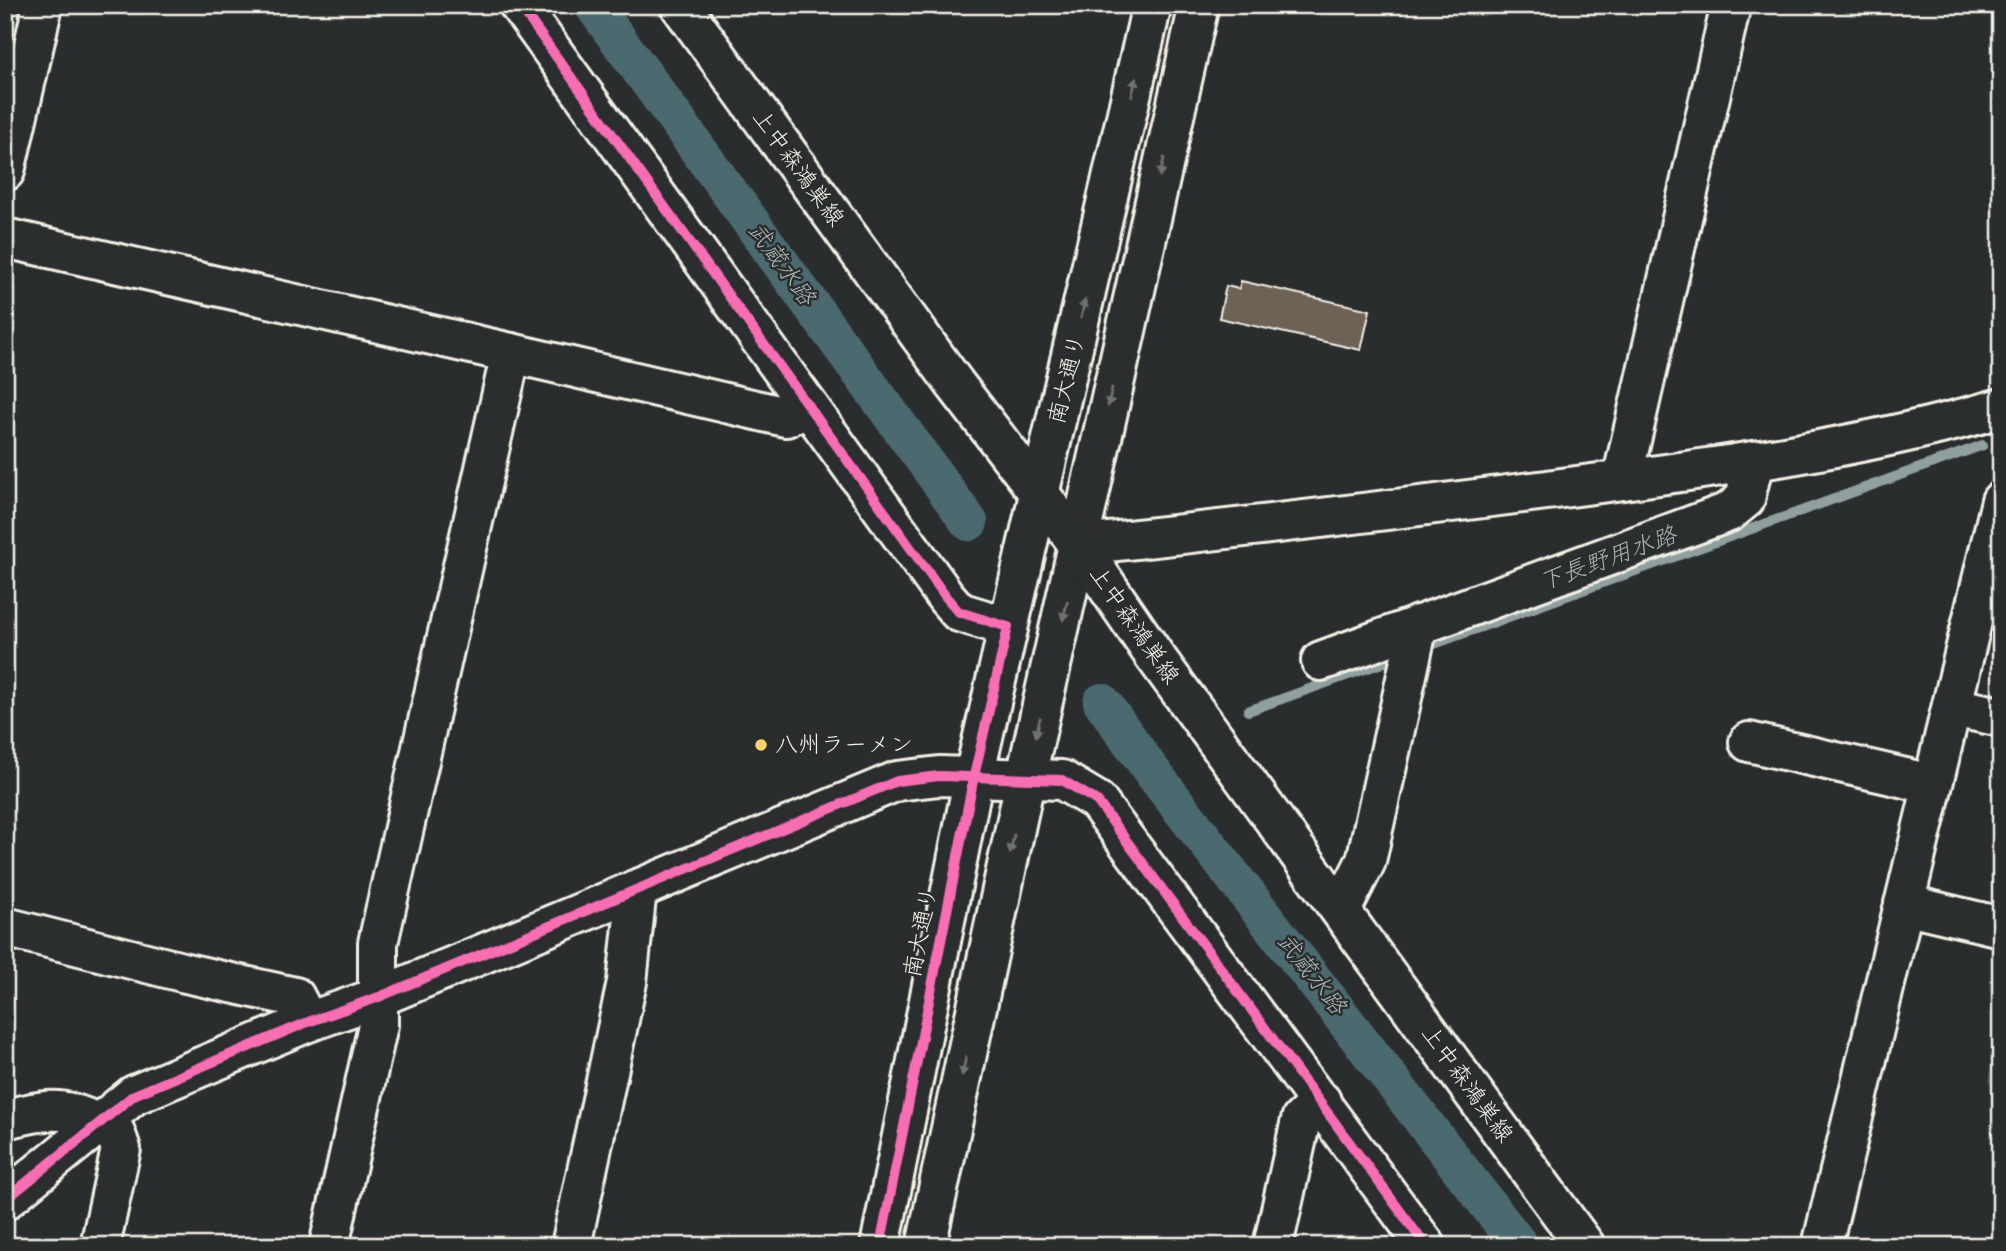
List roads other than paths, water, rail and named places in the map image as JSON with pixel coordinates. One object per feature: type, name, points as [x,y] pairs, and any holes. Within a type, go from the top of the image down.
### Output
[{"type":"street","points":[[5,171],[43,5]]},
{"type":"street","points":[[519,5],[953,604],[960,612],[1008,627]]},
{"type":"street","name":"上中森鴻巣線","points":[[680,5],[955,384],[1079,545],[1154,655],[1585,1246]]},
{"type":"street","name":"南大通り","points":[[881,1240],[974,776],[1152,5]]},
{"type":"street","name":"南大通り","points":[[923,1246],[1199,5]]},
{"type":"street","points":[[1622,480],[1731,5]]},
{"type":"street","points":[[5,238],[786,417],[808,406]]},
{"type":"street","points":[[329,1246],[378,1025],[378,943],[511,353]]},
{"type":"street","points":[[1079,545],[1249,528],[1754,461],[1885,439],[2001,408]]},
{"type":"street","points":[[1321,661],[1415,642],[1728,512],[1745,499],[1754,461]]},
{"type":"street","points":[[1822,1246],[2001,501]]},
{"type":"street","points":[[1341,910],[1366,861],[1415,642]]},
{"type":"street","points":[[1952,707],[2001,717]]},
{"type":"street","points":[[1749,742],[1931,785]]},
{"type":"street","points":[[5,1200],[135,1095],[308,1022],[379,997],[897,781],[939,776],[1026,777],[1062,780],[1097,801],[1426,1246]]},
{"type":"street","points":[[571,1246],[628,982],[637,889]]},
{"type":"street","points":[[1904,904],[2001,927]]},
{"type":"street","points":[[5,927],[186,973],[295,997],[308,1022]]},
{"type":"street","points":[[1273,1246],[1301,1120],[1321,1101]]},
{"type":"street","points":[[5,1119],[46,1110],[73,1111],[115,1132],[121,1149],[100,1246]]},
{"type":"street","points":[[881,1240],[923,1246]]},
{"type":"waterway","name":"武蔵水路","points":[[593,5],[969,522]]},
{"type":"waterway","name":"下長野用水路","points":[[1423,648],[1983,445]]},
{"type":"waterway","name":"下長野用水路","points":[[1248,711],[1404,655]]},
{"type":"waterway","name":"武蔵水路","points":[[1102,702],[1153,773],[1520,1246]]},
{"type":"place","name":"八州ラーメン","points":[[761,745]]}]
